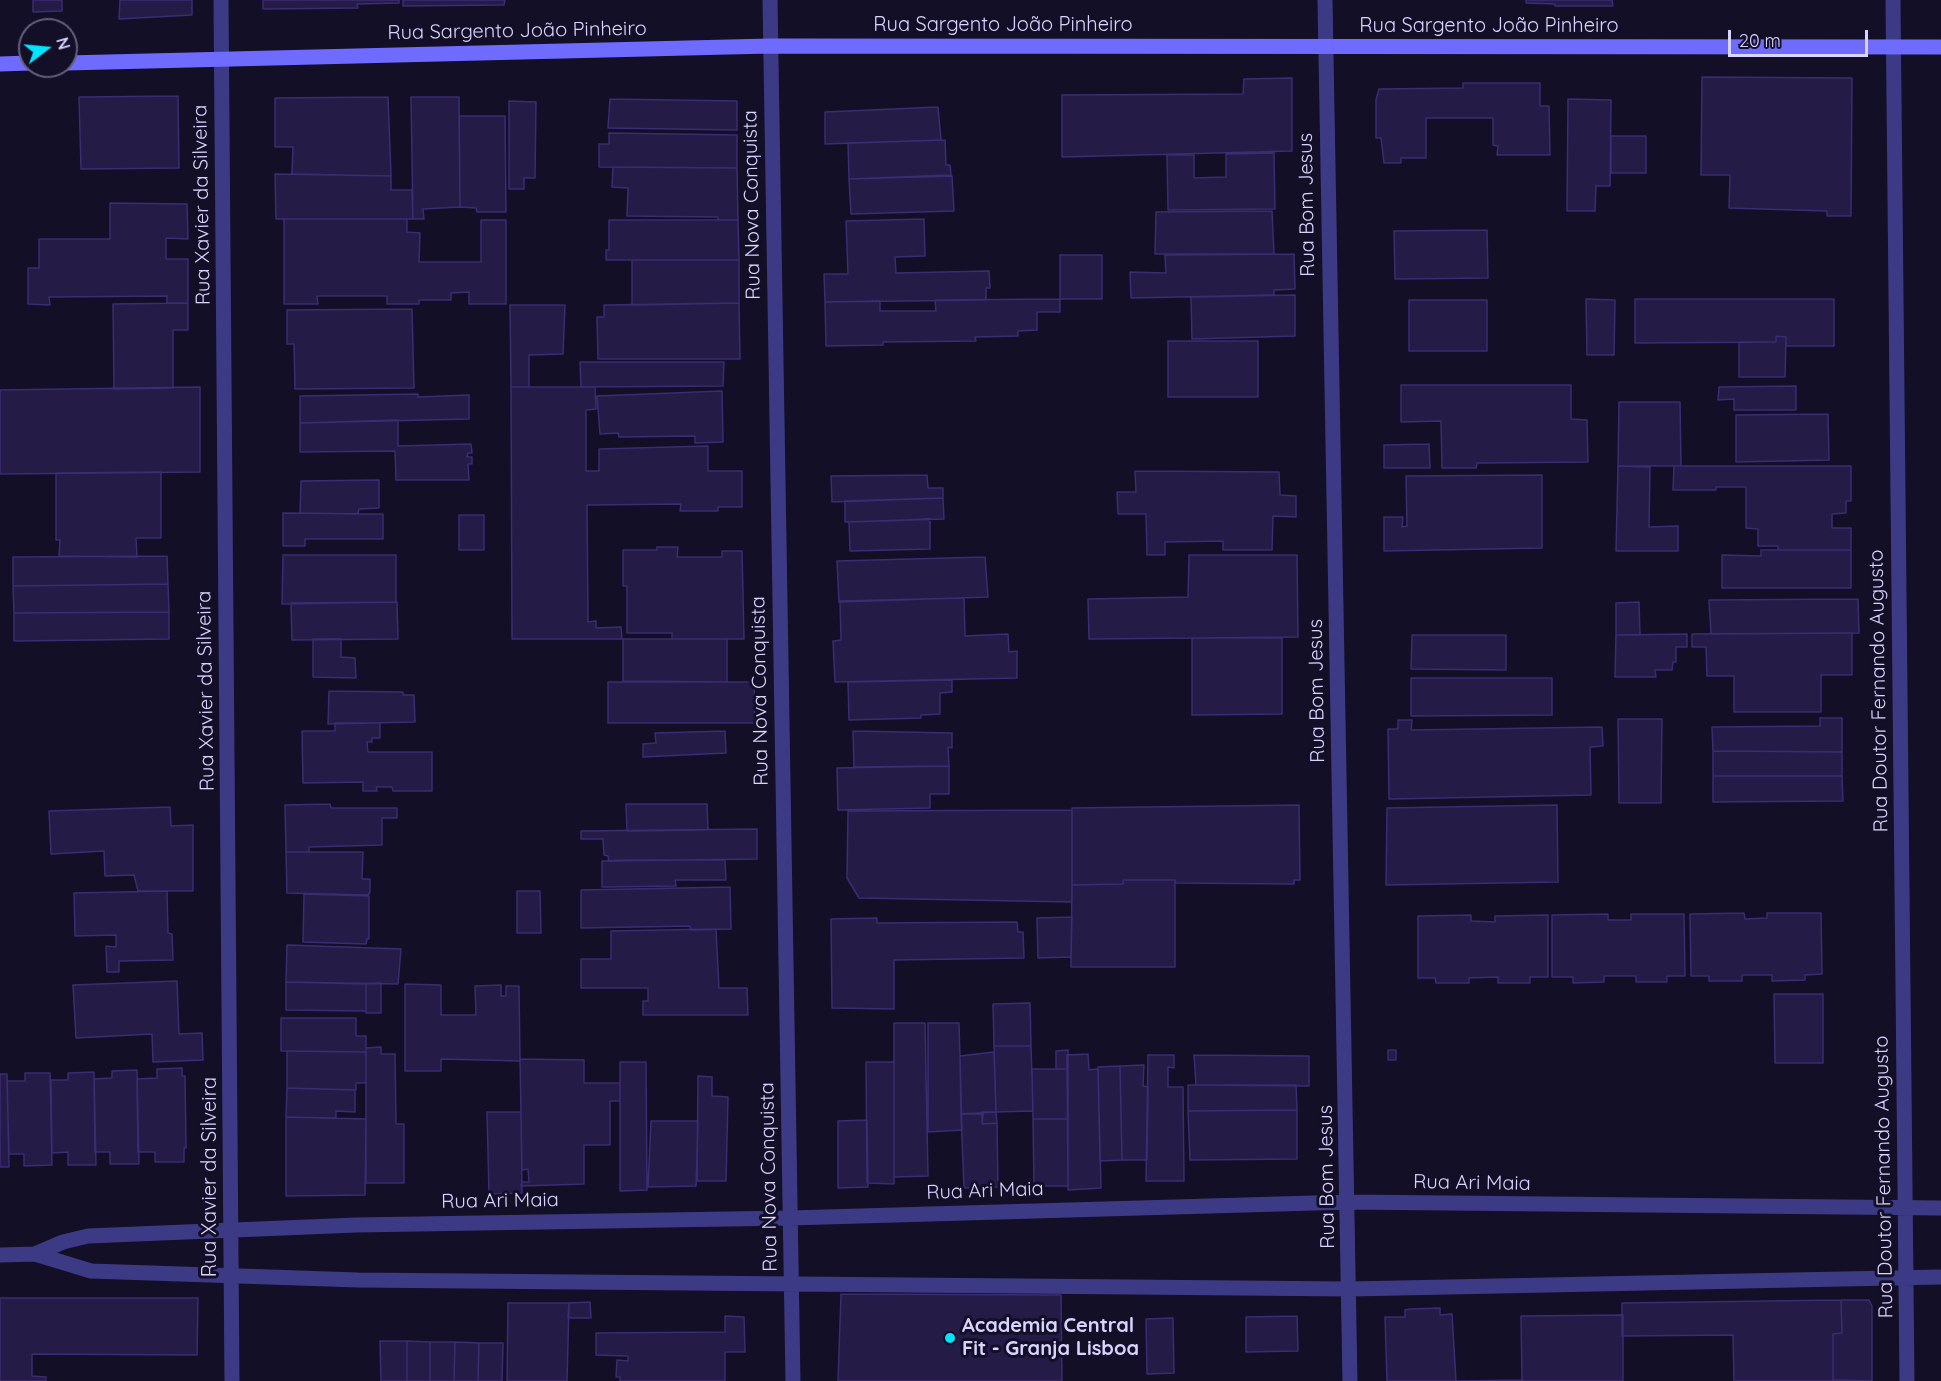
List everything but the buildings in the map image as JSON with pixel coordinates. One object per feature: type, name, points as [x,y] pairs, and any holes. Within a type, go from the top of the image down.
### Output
[{"type":"street","name":"Rua Xavier da Silveira","points":[[221,0],[232,1381]]},
{"type":"street","name":"Rua Nova Conquista","points":[[770,0],[794,1381]]},
{"type":"street","name":"Rua Bom Jesus","points":[[1325,0],[1350,1381]]},
{"type":"street","name":"Rua Doutor Fernando Augusto","points":[[1893,0],[1905,1208],[1908,1277],[1907,1381]]},
{"type":"street","name":"Rua Sargento João Pinheiro","points":[[78,63],[770,46],[1941,47]]},
{"type":"street","points":[[0,64],[18,63]]},
{"type":"street","name":"Rua Ari Maia","points":[[35,1254],[63,1242],[88,1236],[232,1232],[356,1225],[790,1218],[1348,1202],[1941,1208]]},
{"type":"street","name":"Rua Ari Maia","points":[[0,1255],[35,1254],[91,1271],[358,1280],[793,1285],[1350,1289],[1941,1277]]},
{"type":"place","name":"Academia Central Fit - Granja Lisboa","points":[[950,1338]]}]
